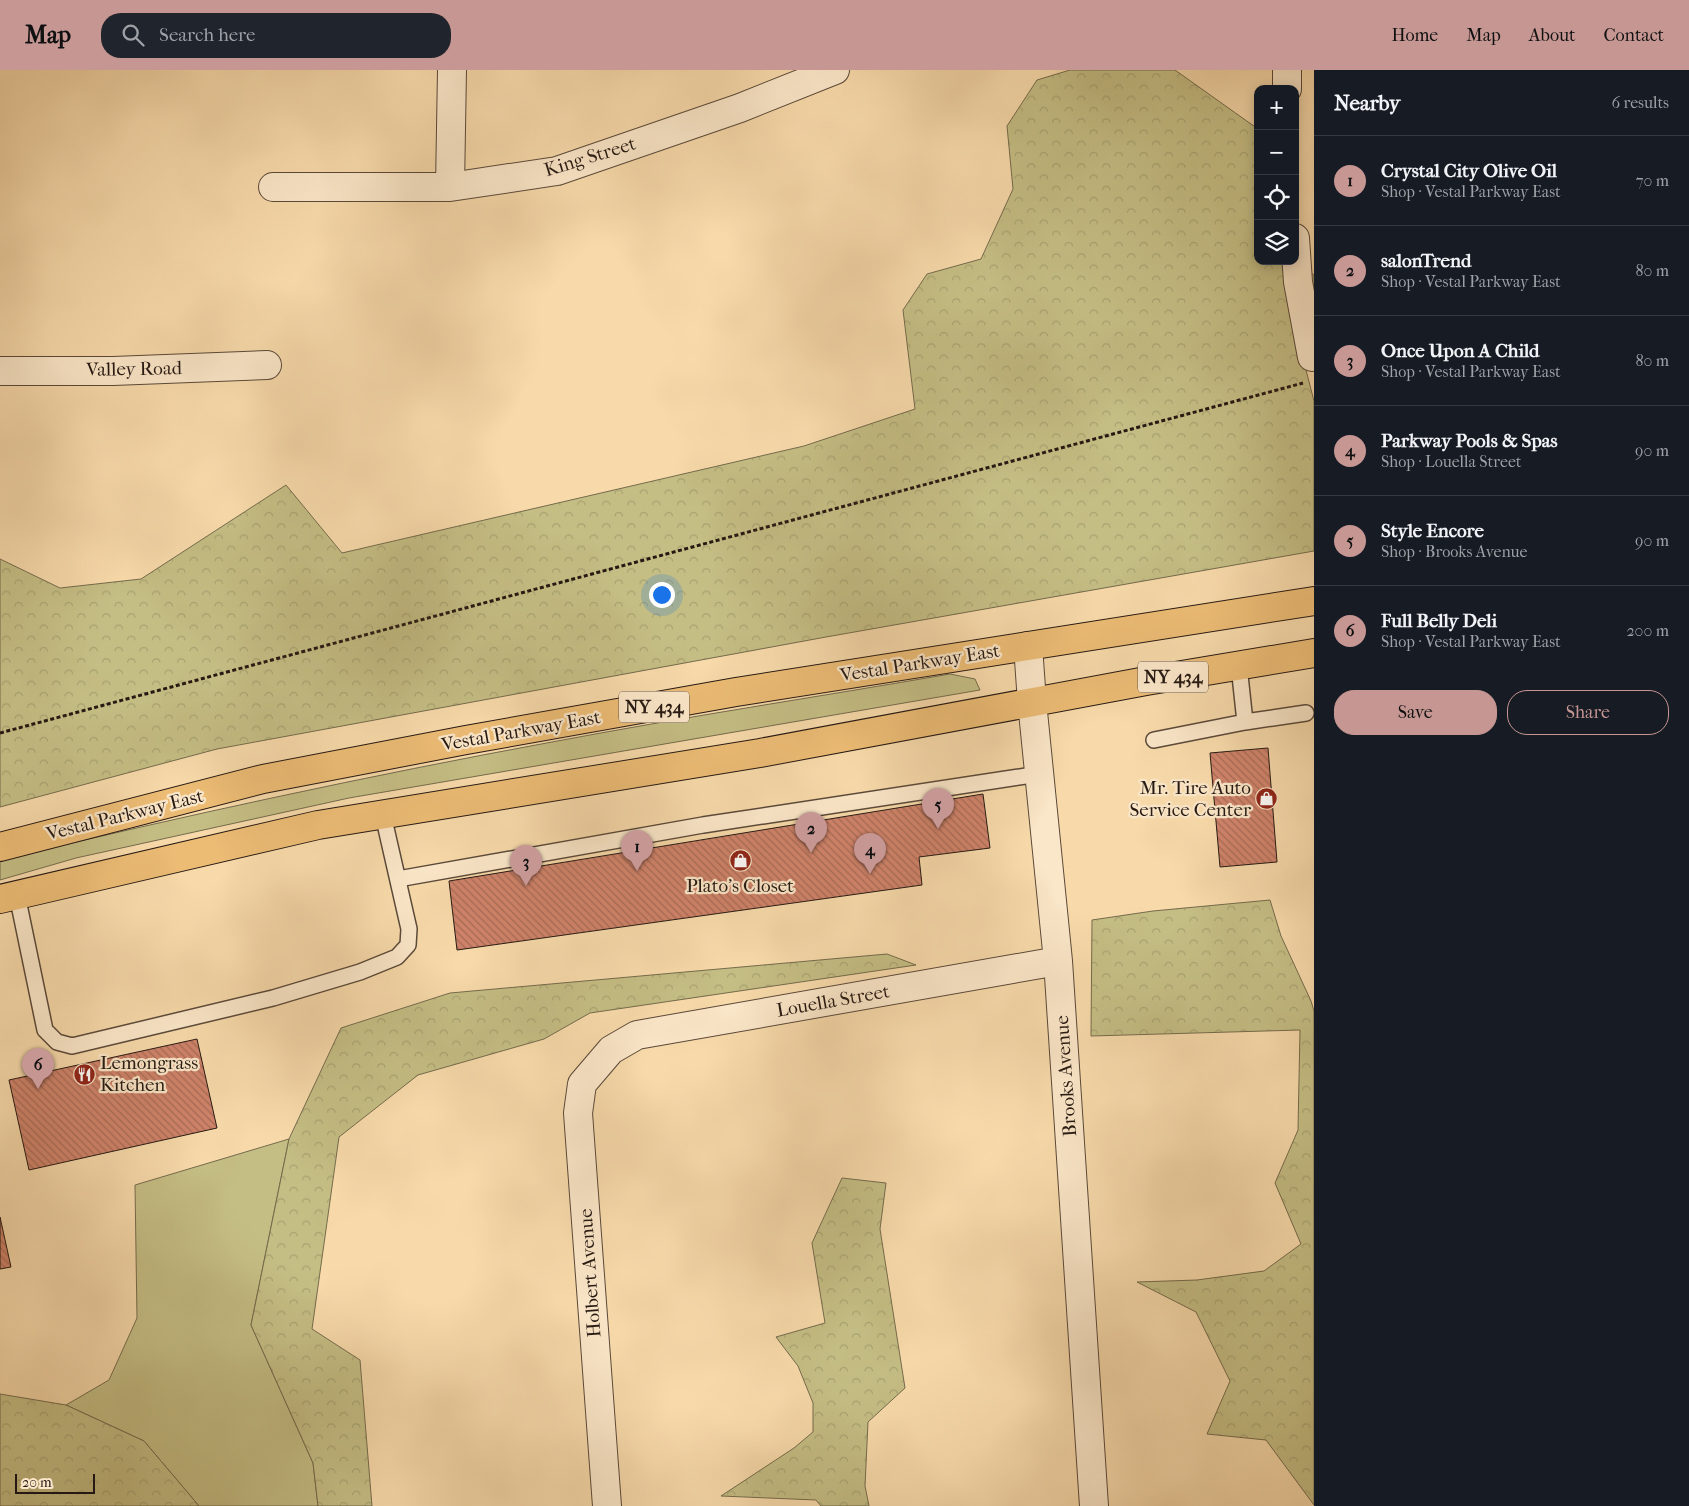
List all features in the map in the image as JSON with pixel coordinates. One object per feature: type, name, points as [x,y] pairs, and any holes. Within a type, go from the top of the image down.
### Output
[{"type":"main road","name":"Vestal Parkway East","points":[[0,847],[263,779],[466,740],[736,692],[1314,601]]},
{"type":"main road","name":"NY 434","points":[[8,897],[308,828],[760,753],[1146,681],[1314,654]]},
{"type":"street","points":[[450,187],[452,70]]},
{"type":"street","name":"King Street","points":[[273,187],[450,187],[557,171],[740,108],[835,70]]},
{"type":"street","points":[[1286,70],[1288,85]]},
{"type":"street","points":[[1297,265],[1308,370]]},
{"type":"street","name":"Valley Road","points":[[0,371],[113,370],[267,365]]},
{"type":"street","name":"Brooks Avenue","points":[[1028,646],[1058,961],[1094,1506]]},
{"type":"street","name":"Louella Street","points":[[611,1050],[637,1035],[1058,961]]},
{"type":"street","name":"Holbert Avenue","points":[[607,1506],[578,1113],[582,1084],[611,1050]]},
{"type":"lane","points":[[1239,666],[1245,722]]},
{"type":"lane","points":[[1154,740],[1245,722],[1306,713]]},
{"type":"lane","points":[[398,879],[703,826],[1039,774]]},
{"type":"lane","points":[[8,897],[45,1030],[57,1042],[72,1046],[273,998],[360,972],[397,957],[408,945],[409,929],[383,815]]},
{"type":"path","points":[[0,733],[1308,370]]},
{"type":"green space","points":[[1070,70],[1175,70],[1254,126],[1254,265],[1299,265],[1299,262],[1314,275],[1314,368],[1306,370],[1314,401],[1314,551],[826,637],[217,749],[0,807],[0,559],[60,588],[141,579],[286,485],[342,553],[804,446],[915,409],[903,310],[927,274],[981,259],[1013,189],[1007,126],[1037,80]]},
{"type":"green space","points":[[950,674],[975,679],[980,690],[349,798],[76,858],[0,880],[0,860],[275,797],[602,733]]},
{"type":"green space","points":[[1270,900],[1281,936],[1314,1011],[1314,1505],[1266,1440],[1207,1434],[1230,1381],[1196,1312],[1137,1282],[1197,1280],[1264,1271],[1301,1244],[1275,1183],[1298,1130],[1300,1030],[1091,1036],[1092,920],[1153,911]]},
{"type":"green space","points":[[887,954],[916,965],[590,1013],[544,1039],[418,1075],[339,1137],[312,1329],[360,1360],[372,1506],[318,1506],[313,1463],[251,1325],[289,1139],[341,1028],[450,993]]},
{"type":"green space","points":[[289,1139],[251,1325],[313,1463],[318,1506],[199,1506],[144,1441],[66,1405],[109,1380],[137,1318],[135,1185]]},
{"type":"green space","points":[[842,1178],[886,1183],[880,1229],[905,1388],[868,1422],[865,1486],[869,1506],[821,1506],[816,1500],[721,1496],[794,1448],[813,1432],[813,1403],[798,1366],[776,1337],[825,1323],[812,1243]]},
{"type":"green space","points":[[0,1394],[66,1405],[144,1441],[199,1506],[0,1506]]},
{"type":"building","points":[[1268,748],[1277,862],[1220,867],[1210,753]]},
{"type":"building","points":[[983,794],[990,848],[919,857],[922,885],[457,950],[449,881]]},
{"type":"building","points":[[197,1039],[217,1128],[29,1170],[9,1080]]},
{"type":"building","points":[[0,1217],[11,1267],[0,1269]]},
{"type":"place","name":"Mr. Tire Auto Service Center","points":[[1267,799]]},
{"type":"place","name":"Style Encore","points":[[938,829]]},
{"type":"place","name":"salonTrend","points":[[811,853]]},
{"type":"place","name":"Plato's Closet","points":[[740,860]]},
{"type":"place","name":"Crystal City Olive Oil","points":[[637,871]]},
{"type":"place","name":"Parkway Pools & Spas","points":[[870,874]]},
{"type":"place","name":"Once Upon A Child","points":[[526,886]]},
{"type":"place","name":"Lemongrass Kitchen","points":[[84,1074]]},
{"type":"place","name":"Full Belly Deli","points":[[38,1089]]}]
